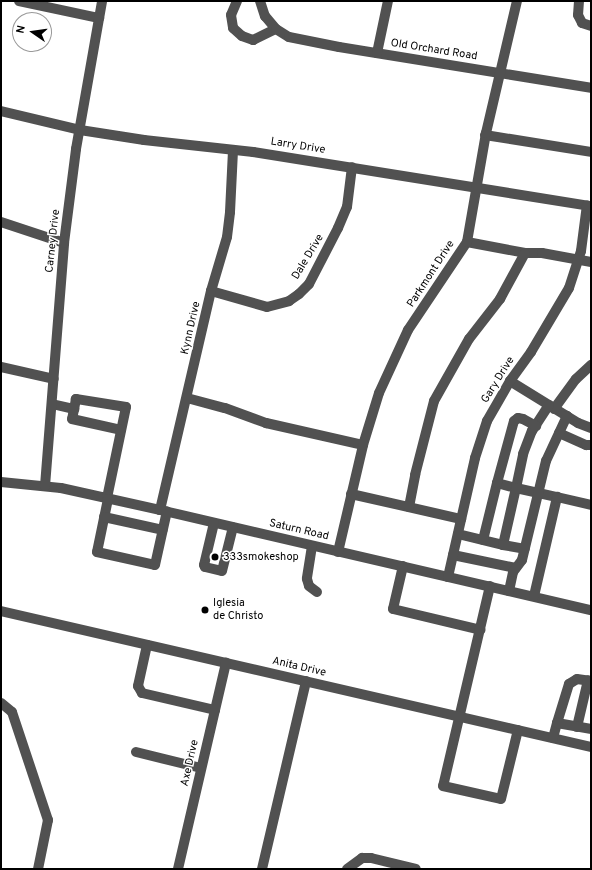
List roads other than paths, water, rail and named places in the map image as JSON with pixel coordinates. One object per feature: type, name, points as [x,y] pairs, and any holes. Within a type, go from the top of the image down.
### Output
[{"type":"street","points":[[20,1],[99,18]]},
{"type":"street","name":"Carney Drive","points":[[45,486],[64,243],[80,130],[102,1]]},
{"type":"street","points":[[237,1],[231,15],[233,28],[242,36],[253,40],[276,28]]},
{"type":"street","name":"Old Orchard Road","points":[[260,1],[264,16],[276,28],[289,37],[591,88]]},
{"type":"street","points":[[377,53],[388,1]]},
{"type":"street","name":"Parkmont Drive","points":[[338,552],[363,445],[379,393],[408,330],[467,242],[485,135],[517,1]]},
{"type":"street","points":[[579,1],[578,15],[582,23],[591,26]]},
{"type":"street","name":"Larry Drive","points":[[1,111],[80,130],[144,140],[253,152],[352,166],[589,205]]},
{"type":"street","points":[[485,135],[591,152]]},
{"type":"street","name":"Kynn Drive","points":[[104,517],[97,552],[155,565],[163,530],[164,511],[187,398],[211,291],[227,237],[230,212],[233,151]]},
{"type":"street","name":"Dale Drive","points":[[211,291],[267,307],[289,301],[299,294],[309,284],[338,228],[347,207],[352,166]]},
{"type":"street","name":"Gary Drive","points":[[448,577],[475,458],[487,421],[510,381],[531,352],[569,288],[578,260],[589,205]]},
{"type":"street","points":[[1,222],[64,243]]},
{"type":"street","points":[[467,242],[525,253],[542,253],[591,262]]},
{"type":"street","points":[[409,507],[414,475],[434,401],[470,339],[500,299],[525,253]]},
{"type":"street","points":[[503,545],[523,454],[536,426],[591,365]]},
{"type":"street","points":[[1,367],[54,379]]},
{"type":"street","points":[[510,381],[567,416],[591,428]]},
{"type":"street","points":[[187,398],[224,408],[266,423],[363,445]]},
{"type":"street","points":[[121,430],[72,419],[76,399],[126,407],[104,517],[163,530]]},
{"type":"street","points":[[52,404],[74,409]]},
{"type":"street","points":[[509,590],[513,572],[522,560],[546,460],[567,416]]},
{"type":"street","points":[[483,540],[496,483],[514,421],[518,418],[523,419],[536,426]]},
{"type":"street","points":[[559,433],[586,445],[591,445]]},
{"type":"street","name":"Saturn Road","points":[[1,482],[45,486],[108,498],[591,610]]},
{"type":"street","points":[[496,483],[591,505]]},
{"type":"street","points":[[352,494],[461,519]]},
{"type":"street","points":[[534,596],[557,497]]},
{"type":"street","points":[[214,523],[204,564],[205,567],[222,571],[233,527]]},
{"type":"street","points":[[211,534],[230,539]]},
{"type":"street","points":[[458,534],[525,549]]},
{"type":"street","points":[[312,546],[307,579],[309,586],[317,592]]},
{"type":"street","points":[[453,555],[516,568]]},
{"type":"street","points":[[403,566],[394,609],[481,630]]},
{"type":"street","points":[[490,586],[481,630],[443,786],[499,800],[501,799],[518,730]]},
{"type":"street","name":"Anita Drive","points":[[1,611],[591,747]]},
{"type":"street","points":[[147,645],[138,686],[142,693],[215,710]]},
{"type":"street","name":"Axe Drive","points":[[178,869],[226,662]]},
{"type":"street","points":[[553,738],[569,684],[577,679],[589,681],[577,727]]},
{"type":"street","points":[[262,869],[306,681]]},
{"type":"street","points":[[1,703],[12,712],[48,820],[38,869]]},
{"type":"street","points":[[558,723],[591,729]]},
{"type":"street","points":[[136,752],[201,768]]},
{"type":"street","points":[[347,869],[362,858],[371,858],[416,869]]},
{"type":"place","name":"333smokeshop","points":[[215,557]]},
{"type":"place","name":"Iglesia de Christo","points":[[205,610]]}]
